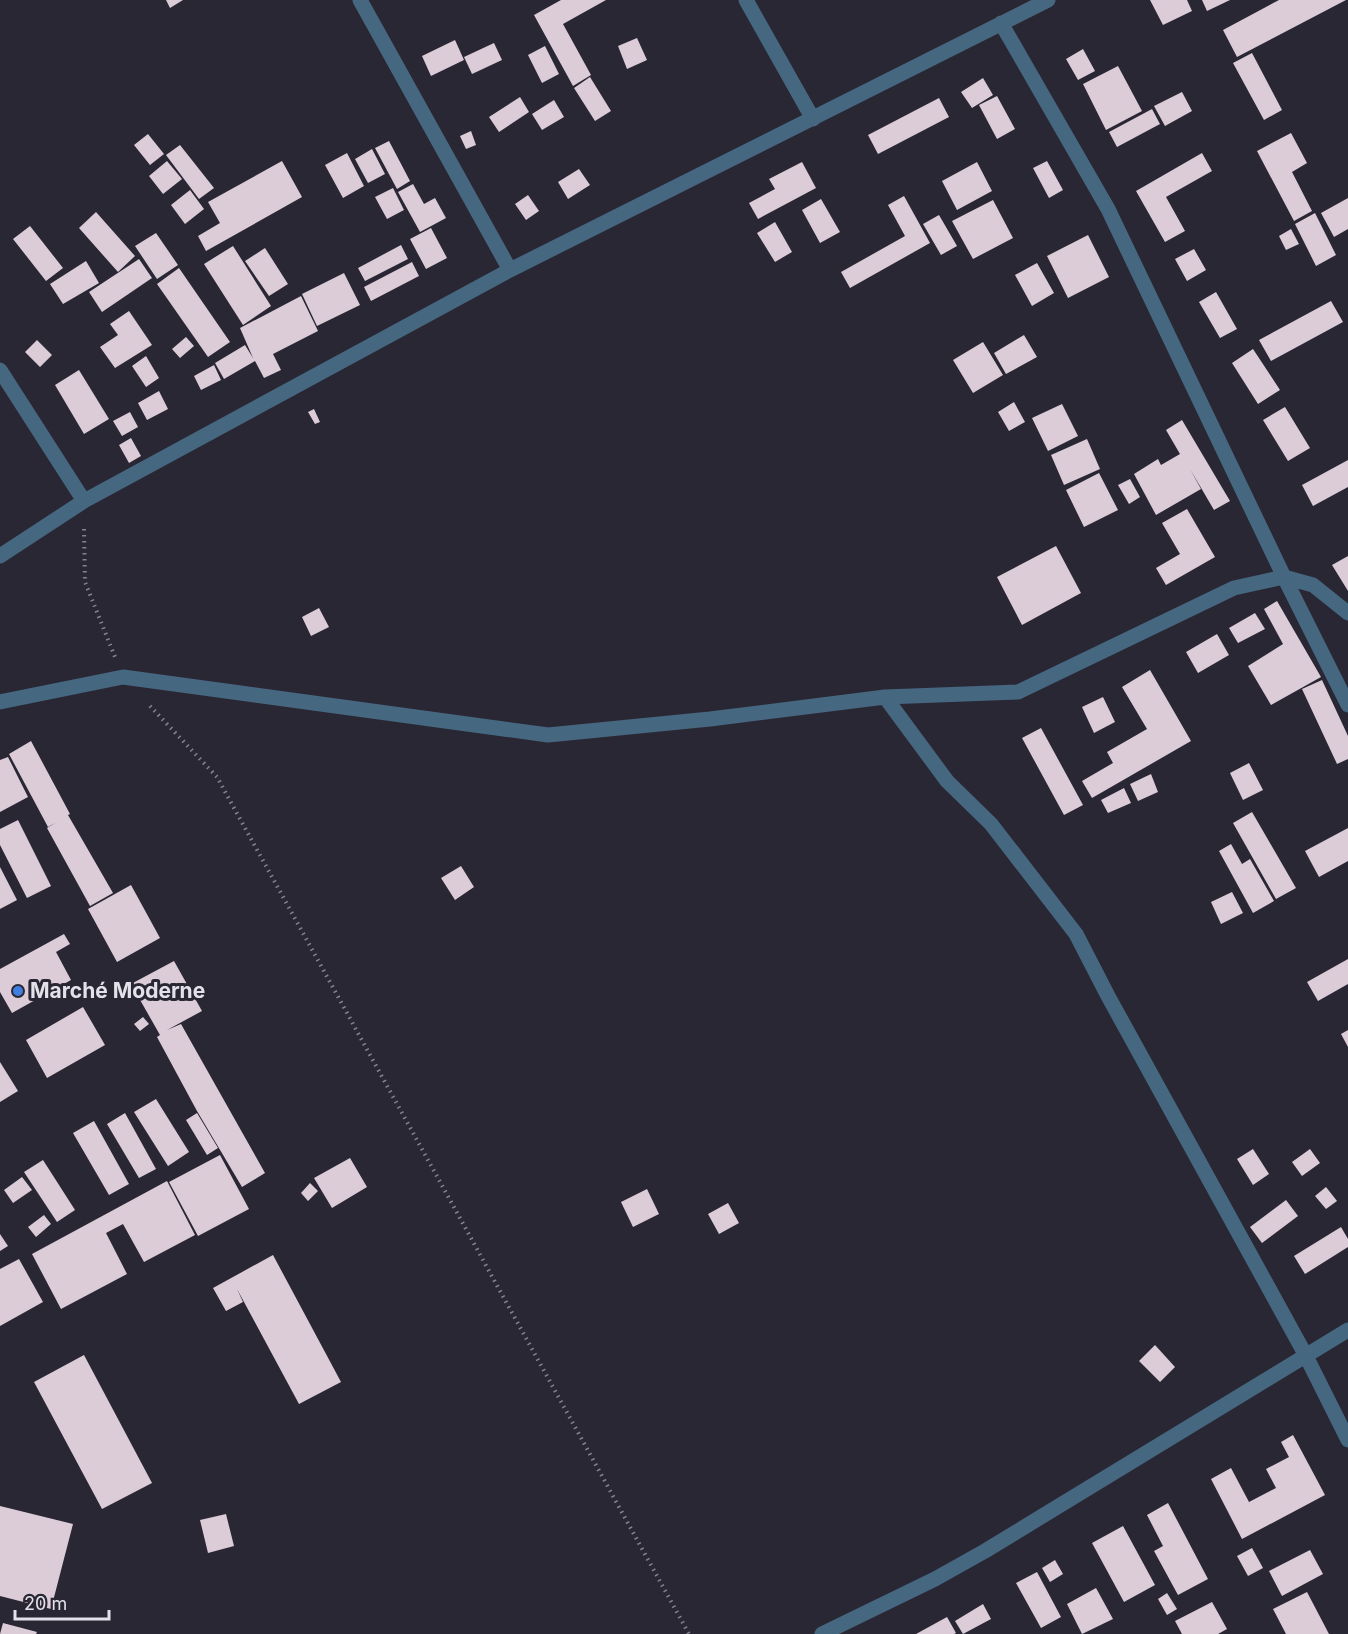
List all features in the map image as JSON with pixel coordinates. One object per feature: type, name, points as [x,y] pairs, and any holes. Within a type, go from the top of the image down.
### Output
[{"type":"street","points":[[360,0],[510,270]]},
{"type":"street","points":[[746,0],[813,119]]},
{"type":"street","points":[[0,556],[84,501],[510,270],[1048,0]]},
{"type":"street","points":[[1001,23],[1108,209],[1284,577],[1348,705]]},
{"type":"street","points":[[0,370],[84,501]]},
{"type":"street","points":[[0,702],[123,677],[548,735],[710,719],[885,697],[1017,692],[1234,588],[1284,577],[1313,585],[1348,614]]},
{"type":"street","points":[[885,697],[947,780],[991,824],[1076,934],[1305,1354],[1348,1440]]},
{"type":"street","points":[[822,1634],[935,1579],[985,1551],[1305,1354],[1348,1330]]},
{"type":"path","points":[[84,501],[85,582],[123,677],[217,777],[689,1634]]},
{"type":"building","points":[[166,0],[183,0],[170,8]]},
{"type":"building","points":[[561,0],[606,0],[563,24],[591,75],[573,86],[534,15]]},
{"type":"building","points":[[1150,0],[1187,0],[1192,11],[1163,25]]},
{"type":"building","points":[[1202,0],[1230,0],[1207,11]]},
{"type":"building","points":[[1279,0],[1346,0],[1237,57],[1223,30]]},
{"type":"building","points":[[637,38],[647,60],[627,69],[618,46]]},
{"type":"building","points":[[455,40],[464,60],[431,76],[422,56]]},
{"type":"building","points":[[494,43],[502,60],[472,74],[464,57]]},
{"type":"building","points":[[545,46],[559,74],[542,83],[528,55]]},
{"type":"building","points":[[1083,49],[1095,71],[1078,80],[1066,59]]},
{"type":"building","points":[[1252,53],[1282,110],[1264,120],[1233,63]]},
{"type":"building","points":[[1118,66],[1142,111],[1106,130],[1083,84]]},
{"type":"building","points":[[590,77],[611,111],[595,121],[574,88]]},
{"type":"building","points":[[983,78],[993,95],[972,108],[961,92]]},
{"type":"building","points":[[1182,92],[1192,111],[1165,126],[1154,106]]},
{"type":"building","points":[[997,96],[1015,129],[997,139],[979,105]]},
{"type":"building","points":[[520,97],[529,112],[499,132],[489,117]]},
{"type":"building","points":[[939,98],[949,117],[878,154],[868,135]]},
{"type":"building","points":[[554,100],[564,117],[542,130],[532,114]]},
{"type":"building","points":[[1152,109],[1160,124],[1117,147],[1109,132]]},
{"type":"building","points":[[471,131],[476,145],[466,149],[460,136]]},
{"type":"building","points":[[1291,133],[1307,163],[1292,172],[1312,211],[1294,221],[1257,151]]},
{"type":"building","points":[[148,134],[164,154],[150,165],[134,145]]},
{"type":"building","points":[[389,141],[410,181],[397,189],[375,148]]},
{"type":"building","points":[[180,145],[214,188],[199,199],[166,155]]},
{"type":"building","points":[[372,149],[385,174],[368,183],[355,159]]},
{"type":"building","points":[[347,153],[364,186],[343,198],[325,165]]},
{"type":"building","points":[[1202,153],[1212,171],[1166,197],[1185,231],[1165,242],[1136,191]]},
{"type":"building","points":[[167,161],[182,179],[163,194],[149,176]]},
{"type":"building","points":[[282,161],[302,197],[206,251],[198,236],[220,223],[208,202]]},
{"type":"building","points":[[1047,161],[1063,190],[1049,198],[1033,168]]},
{"type":"building","points":[[802,162],[816,188],[758,219],[749,203],[775,189],[769,179]]},
{"type":"building","points":[[977,162],[992,191],[957,210],[942,181]]},
{"type":"building","points":[[579,169],[590,185],[568,199],[558,182]]},
{"type":"building","points":[[413,184],[424,204],[435,198],[446,218],[420,232],[398,192]]},
{"type":"building","points":[[393,188],[404,210],[387,219],[375,197]]},
{"type":"building","points":[[190,190],[204,209],[185,224],[171,205]]},
{"type":"building","points":[[528,195],[539,211],[526,220],[515,204]]},
{"type":"building","points":[[904,196],[930,243],[850,288],[841,272],[905,236],[888,205]]},
{"type":"building","points":[[1348,198],[1348,229],[1334,237],[1321,213]]},
{"type":"building","points":[[821,199],[840,232],[820,243],[802,210]]},
{"type":"building","points":[[993,200],[1013,238],[973,259],[952,221]]},
{"type":"building","points":[[96,212],[135,256],[118,272],[79,228]]},
{"type":"building","points":[[1315,213],[1336,255],[1316,266],[1295,224]]},
{"type":"building","points":[[939,215],[957,246],[941,255],[923,224]]},
{"type":"building","points":[[775,222],[792,252],[775,262],[757,233]]},
{"type":"building","points":[[30,226],[63,268],[46,281],[13,239]]},
{"type":"building","points":[[431,228],[447,258],[426,269],[410,239]]},
{"type":"building","points":[[1291,229],[1299,244],[1286,250],[1279,236]]},
{"type":"building","points":[[156,233],[178,265],[157,279],[135,246]]},
{"type":"building","points":[[1088,235],[1109,277],[1068,298],[1047,256]]},
{"type":"building","points":[[401,245],[408,259],[365,281],[358,268]]},
{"type":"building","points":[[233,246],[271,306],[243,325],[204,264]]},
{"type":"building","points":[[265,248],[288,284],[269,296],[245,261]]},
{"type":"building","points":[[1194,249],[1206,270],[1187,281],[1175,259]]},
{"type":"building","points":[[139,259],[152,278],[102,312],[89,292]]},
{"type":"building","points":[[86,261],[99,283],[63,304],[50,284]]},
{"type":"building","points":[[412,262],[419,276],[371,301],[364,287]]},
{"type":"building","points":[[1037,263],[1054,293],[1032,306],[1015,275]]},
{"type":"building","points":[[179,268],[230,342],[208,357],[157,284]]},
{"type":"building","points":[[344,273],[360,305],[317,326],[302,294]]},
{"type":"building","points":[[1216,292],[1237,329],[1220,338],[1199,302]]},
{"type":"building","points":[[301,296],[318,331],[273,354],[281,370],[264,378],[255,361],[224,379],[215,363],[245,345],[253,358],[240,328]]},
{"type":"building","points":[[1331,301],[1343,322],[1271,361],[1259,340]]},
{"type":"building","points":[[129,311],[152,345],[115,368],[100,347],[118,335],[110,324]]},
{"type":"building","points":[[1024,335],[1037,357],[1006,374],[994,353]]},
{"type":"building","points":[[186,337],[194,346],[180,358],[172,349]]},
{"type":"building","points":[[37,340],[52,355],[40,367],[25,352]]},
{"type":"building","points":[[983,342],[1003,375],[973,393],[953,360]]},
{"type":"building","points":[[1253,349],[1280,390],[1258,404],[1232,363]]},
{"type":"building","points":[[146,356],[159,378],[146,387],[132,366]]},
{"type":"building","points":[[214,365],[221,380],[201,390],[194,376]]},
{"type":"building","points":[[79,370],[109,419],[84,434],[55,385]]},
{"type":"building","points":[[159,391],[168,409],[147,420],[138,403]]},
{"type":"building","points":[[1014,402],[1025,422],[1009,431],[998,412]]},
{"type":"building","points":[[1062,404],[1078,436],[1048,451],[1032,418]]},
{"type":"building","points":[[1285,407],[1310,448],[1288,461],[1263,420]]},
{"type":"building","points":[[314,409],[320,422],[315,424],[308,412]]},
{"type":"building","points":[[130,412],[138,427],[122,436],[113,421]]},
{"type":"building","points":[[1182,420],[1230,501],[1214,510],[1190,469],[1201,489],[1156,515],[1134,474],[1158,459],[1161,465],[1180,454],[1166,430]]},
{"type":"building","points":[[131,438],[141,456],[129,463],[119,445]]},
{"type":"building","points":[[1087,439],[1100,469],[1064,485],[1051,455]]},
{"type":"building","points":[[1348,460],[1348,487],[1313,506],[1302,485]]},
{"type":"building","points":[[1099,473],[1118,510],[1084,527],[1066,490]]},
{"type":"building","points":[[1130,479],[1140,497],[1129,504],[1118,485]]},
{"type":"building","points":[[1187,509],[1215,557],[1166,585],[1156,568],[1180,554],[1162,523]]},
{"type":"building","points":[[1056,546],[1081,593],[1022,625],[997,577]]},
{"type":"building","points":[[1348,556],[1348,591],[1332,565]]},
{"type":"building","points":[[1277,601],[1321,677],[1271,705],[1248,666],[1283,644],[1264,609]]},
{"type":"building","points":[[319,608],[329,627],[311,636],[302,617]]},
{"type":"building","points":[[1255,613],[1265,629],[1238,643],[1229,628]]},
{"type":"building","points":[[1217,634],[1229,655],[1198,673],[1186,652]]},
{"type":"building","points":[[1150,670],[1191,741],[1092,798],[1082,781],[1113,763],[1107,752],[1147,729],[1122,687]]},
{"type":"building","points":[[1322,680],[1348,736],[1348,759],[1337,764],[1302,689]]},
{"type":"building","points":[[1103,697],[1115,722],[1094,733],[1082,707]]},
{"type":"building","points":[[1041,728],[1083,805],[1064,815],[1022,738]]},
{"type":"building","points":[[31,741],[70,814],[68,815],[113,893],[90,906],[47,828],[57,822],[48,827],[9,754]]},
{"type":"building","points":[[8,757],[28,797],[0,812],[0,760]]},
{"type":"building","points":[[1249,763],[1263,790],[1243,800],[1230,773]]},
{"type":"building","points":[[1151,774],[1158,792],[1138,801],[1130,784]]},
{"type":"building","points":[[1124,788],[1131,803],[1108,813],[1101,800]]},
{"type":"building","points":[[1252,812],[1296,888],[1276,899],[1233,823]]},
{"type":"building","points":[[18,820],[51,886],[27,898],[0,845],[0,829]]},
{"type":"building","points":[[1348,828],[1348,861],[1319,877],[1305,851]]},
{"type":"building","points":[[1231,844],[1242,864],[1250,859],[1274,901],[1253,913],[1219,851]]},
{"type":"building","points":[[461,866],[474,887],[455,900],[441,878]]},
{"type":"building","points":[[0,867],[17,900],[0,909]]},
{"type":"building","points":[[131,885],[160,938],[117,962],[88,909]]},
{"type":"building","points":[[1232,892],[1243,913],[1221,924],[1211,902]]},
{"type":"building","points":[[64,934],[70,944],[56,952],[71,980],[12,1013],[0,992],[0,969]]},
{"type":"building","points":[[1348,959],[1348,984],[1318,1001],[1307,982]]},
{"type":"building","points":[[174,961],[202,1011],[167,1030],[181,1024],[265,1173],[242,1187],[197,1111],[157,1037],[160,1035],[131,984]]},
{"type":"building","points":[[83,1007],[105,1045],[47,1078],[26,1040]]},
{"type":"building","points":[[143,1017],[149,1024],[140,1031],[134,1024]]},
{"type":"building","points":[[1348,1030],[1348,1047],[1341,1034]]},
{"type":"building","points":[[0,1062],[18,1091],[0,1102]]},
{"type":"building","points":[[156,1099],[189,1152],[168,1166],[134,1112]]},
{"type":"building","points":[[125,1113],[156,1169],[139,1178],[107,1124]]},
{"type":"building","points":[[197,1113],[218,1148],[207,1155],[186,1120]]},
{"type":"building","points":[[94,1121],[129,1184],[109,1195],[73,1133]]},
{"type":"building","points":[[1253,1149],[1269,1174],[1253,1185],[1237,1159]]},
{"type":"building","points":[[1310,1149],[1320,1163],[1302,1176],[1292,1162]]},
{"type":"building","points":[[220,1155],[249,1209],[198,1236],[169,1182]]},
{"type":"building","points":[[350,1158],[367,1187],[332,1208],[314,1178]]},
{"type":"building","points":[[43,1160],[75,1210],[57,1222],[24,1172]]},
{"type":"building","points":[[22,1177],[32,1190],[13,1203],[4,1190]]},
{"type":"building","points":[[167,1181],[195,1235],[144,1262],[123,1224],[106,1233],[127,1274],[61,1309],[32,1254]]},
{"type":"building","points":[[310,1183],[318,1191],[308,1201],[301,1193]]},
{"type":"building","points":[[1326,1187],[1337,1201],[1326,1209],[1315,1196]]},
{"type":"building","points":[[647,1189],[659,1214],[633,1227],[621,1202]]},
{"type":"building","points":[[1286,1200],[1298,1216],[1262,1243],[1250,1227]]},
{"type":"building","points":[[728,1203],[739,1223],[719,1234],[708,1214]]},
{"type":"building","points":[[44,1215],[51,1224],[36,1237],[28,1227]]},
{"type":"building","points":[[1341,1227],[1348,1239],[1348,1247],[1305,1274],[1294,1256]]},
{"type":"building","points":[[0,1234],[8,1246],[0,1251]]},
{"type":"building","points":[[273,1255],[341,1382],[299,1404],[237,1289],[243,1302],[226,1311],[213,1288]]},
{"type":"building","points":[[19,1259],[43,1302],[0,1326],[0,1269]]},
{"type":"building","points":[[1155,1345],[1175,1367],[1160,1382],[1139,1361]]},
{"type":"building","points":[[84,1355],[152,1483],[102,1509],[34,1382]]},
{"type":"building","points":[[1293,1435],[1325,1495],[1242,1539],[1211,1479],[1231,1468],[1249,1502],[1276,1488],[1266,1469],[1289,1457],[1281,1442]]},
{"type":"building","points":[[1168,1503],[1208,1579],[1178,1595],[1154,1551],[1163,1546],[1147,1515]]},
{"type":"building","points":[[0,1506],[73,1524],[51,1609],[0,1596]]},
{"type":"building","points":[[226,1514],[234,1546],[208,1553],[200,1520]]},
{"type":"building","points":[[1123,1526],[1155,1585],[1124,1602],[1092,1543]]},
{"type":"building","points":[[1252,1548],[1263,1568],[1248,1576],[1237,1556]]},
{"type":"building","points":[[1310,1550],[1323,1574],[1282,1596],[1269,1571]]},
{"type":"building","points":[[1055,1560],[1063,1574],[1050,1582],[1042,1568]]},
{"type":"building","points":[[1037,1572],[1061,1617],[1041,1628],[1016,1583]]},
{"type":"building","points":[[1096,1588],[1113,1619],[1082,1634],[1067,1604]]},
{"type":"building","points":[[1307,1592],[1329,1634],[1286,1634],[1273,1609]]},
{"type":"building","points":[[1167,1593],[1177,1609],[1167,1615],[1158,1599]]},
{"type":"building","points":[[1212,1602],[1227,1629],[1218,1634],[1182,1634],[1175,1621]]},
{"type":"building","points":[[983,1604],[991,1619],[963,1634],[955,1621]]},
{"type":"building","points":[[947,1617],[956,1633],[916,1634]]},
{"type":"building","points":[[3,1623],[37,1632],[36,1634],[0,1634]]},
{"type":"place","name":"Marché Moderne","points":[[18,991]]}]
